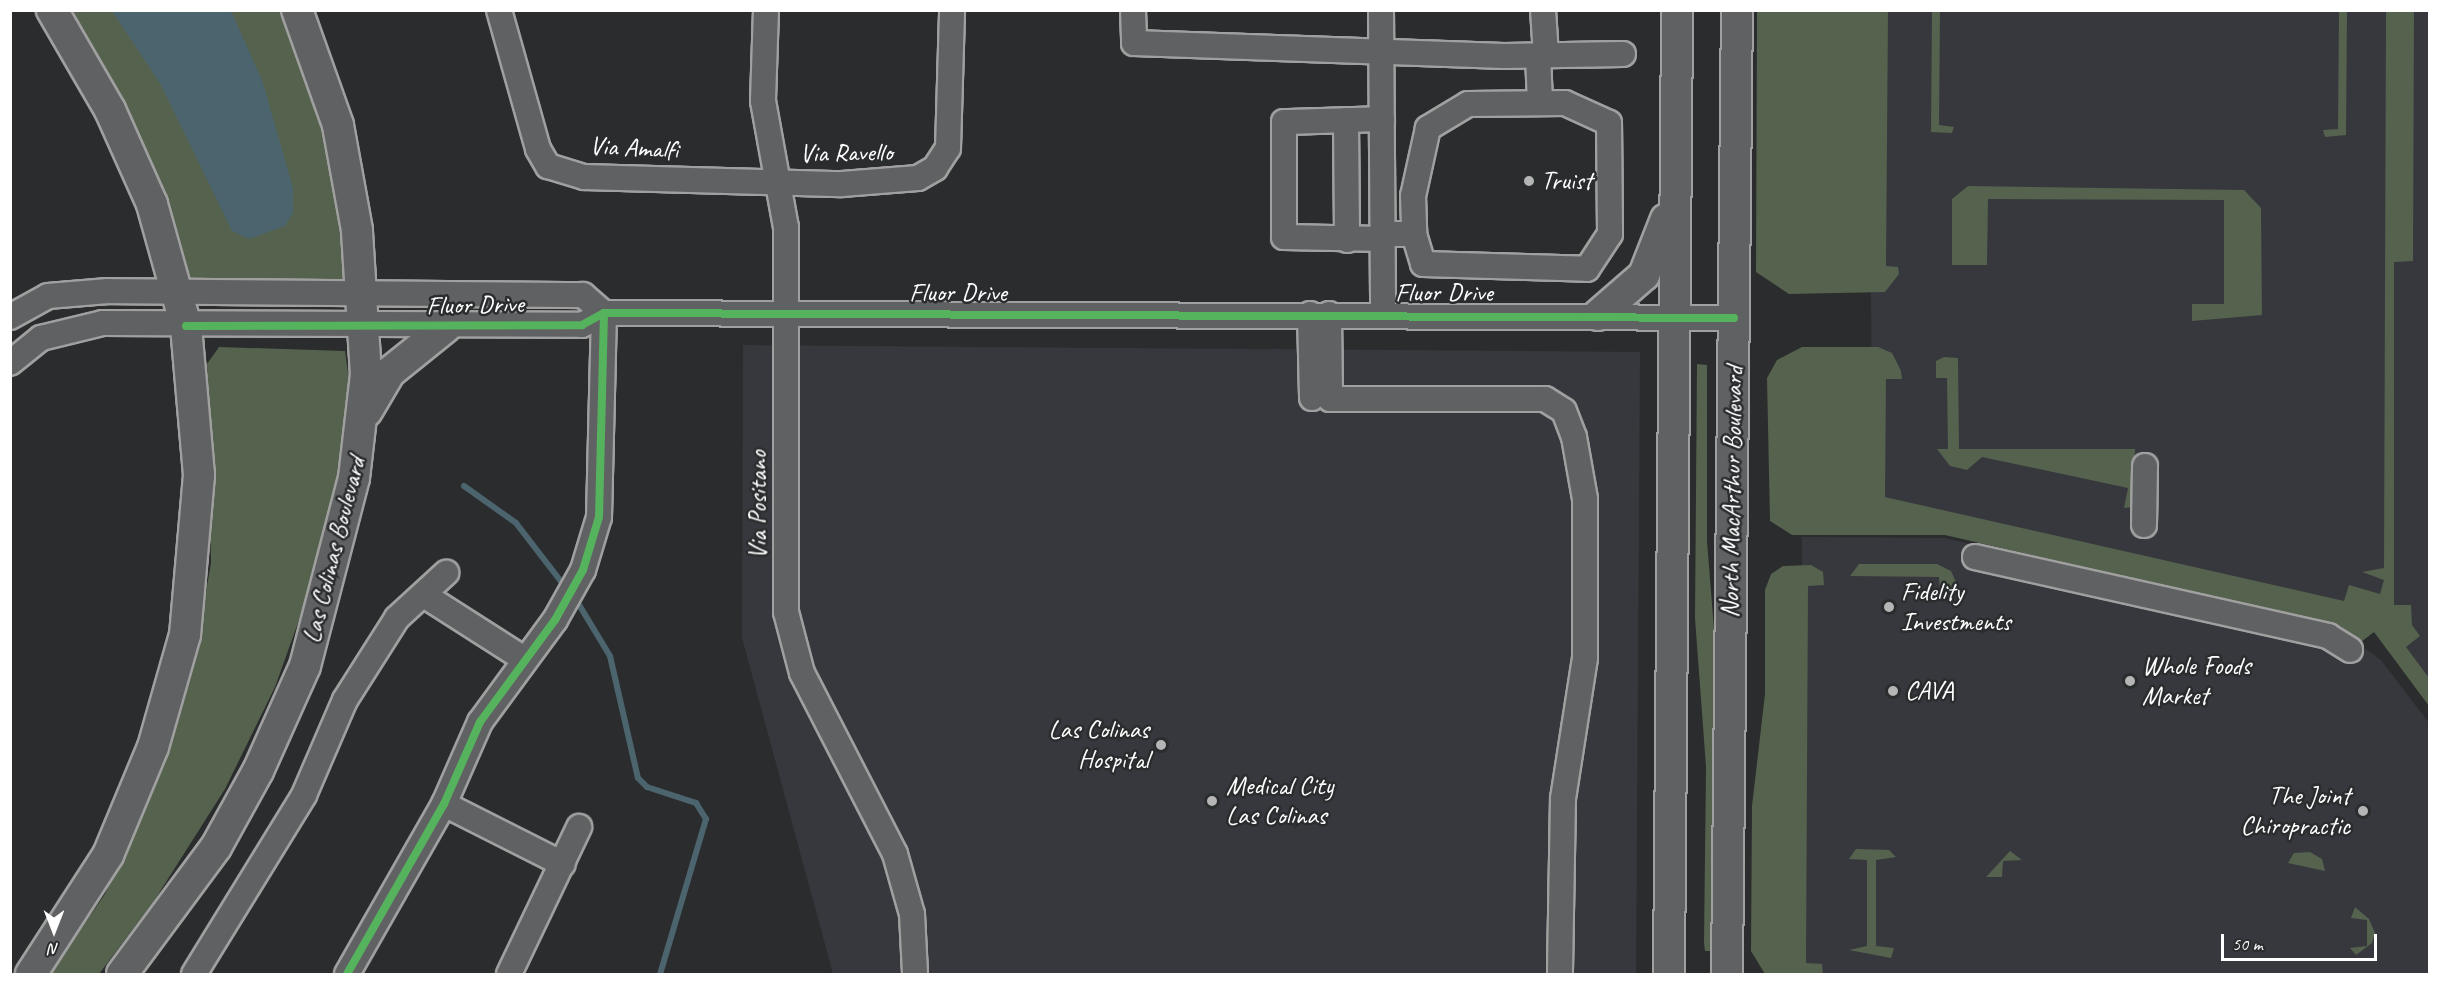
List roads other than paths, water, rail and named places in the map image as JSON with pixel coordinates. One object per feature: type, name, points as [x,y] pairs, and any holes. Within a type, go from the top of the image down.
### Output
[{"type":"main road","points":[[31,975],[108,855],[131,807],[175,681],[198,532],[196,402],[186,326],[178,291],[133,157],[52,10]]},
{"type":"main road","name":"Las Colinas Boulevard","points":[[122,975],[216,847],[305,666],[342,540],[363,422],[366,328],[363,290],[338,125],[297,10]]},
{"type":"main road","points":[[1669,975],[1677,10]]},
{"type":"main road","name":"North MacArthur Boulevard","points":[[1727,975],[1737,10]]},
{"type":"main road","points":[[1598,315],[1644,275],[1656,254],[1676,188]]},
{"type":"main road","points":[[363,422],[390,372],[446,327]]},
{"type":"street","name":"Via Amalfi","points":[[499,10],[538,149],[548,165],[584,177],[774,183]]},
{"type":"street","name":"Via Positano","points":[[766,10],[763,101],[774,183],[786,227],[786,612],[791,639],[802,673],[895,854],[912,914],[915,975]]},
{"type":"street","name":"Via Ravello","points":[[774,183],[891,183],[935,168],[948,148],[952,10]]},
{"type":"street","points":[[1133,10],[1134,43],[1542,55],[1623,54]]},
{"type":"street","points":[[1381,10],[1383,314]]},
{"type":"street","points":[[1540,103],[1544,10]]},
{"type":"street","points":[[1565,103],[1609,123],[1610,234],[1587,269],[1423,264],[1414,234],[1413,196],[1428,128],[1468,104],[1565,103]]},
{"type":"street","points":[[1382,119],[1284,122],[1284,237],[1347,240],[1414,234]]},
{"type":"street","points":[[1346,120],[1347,240]]},
{"type":"street","name":"Fluor Drive","points":[[10,317],[33,304],[80,292],[178,291],[363,290],[583,295],[604,313]]},
{"type":"street","points":[[10,363],[48,335],[33,304]]},
{"type":"street","name":"Fluor Drive","points":[[48,335],[103,323],[366,328],[582,325],[604,313],[1675,315],[1734,318]]},
{"type":"street","points":[[346,975],[444,804],[480,722],[524,658],[550,626],[588,554],[599,517],[604,436],[604,313]]},
{"type":"street","points":[[1320,314],[1321,398],[1545,399],[1564,411],[1584,499],[1585,657],[1565,781],[1560,975]]},
{"type":"street","points":[[2144,525],[2145,466]]},
{"type":"street","points":[[1975,557],[2328,636],[2350,650]]},
{"type":"street","points":[[194,975],[304,795],[345,700],[397,618],[446,573]]},
{"type":"street","points":[[424,595],[524,658]]},
{"type":"street","points":[[444,804],[563,864]]},
{"type":"street","points":[[509,975],[579,827]]},
{"type":"water","points":[[112,11],[231,11],[262,80],[293,188],[293,213],[285,226],[249,239],[232,231],[161,85]]},
{"type":"waterway","points":[[464,486],[516,523],[566,588]]},
{"type":"waterway","points":[[575,598],[610,656],[638,778],[647,787],[696,803],[706,819],[660,974]]},
{"type":"place","name":"Truist","points":[[1529,181]]},
{"type":"place","name":"Fidelity Investments","points":[[1889,607]]},
{"type":"place","name":"Whole Foods Market","points":[[2130,681]]},
{"type":"place","name":"CAVA","points":[[1893,691]]},
{"type":"place","name":"Las Colinas Hospital","points":[[1161,745]]},
{"type":"place","name":"Medical City Las Colinas","points":[[1212,801]]},
{"type":"place","name":"The Joint Chiropractic","points":[[2363,811]]}]
